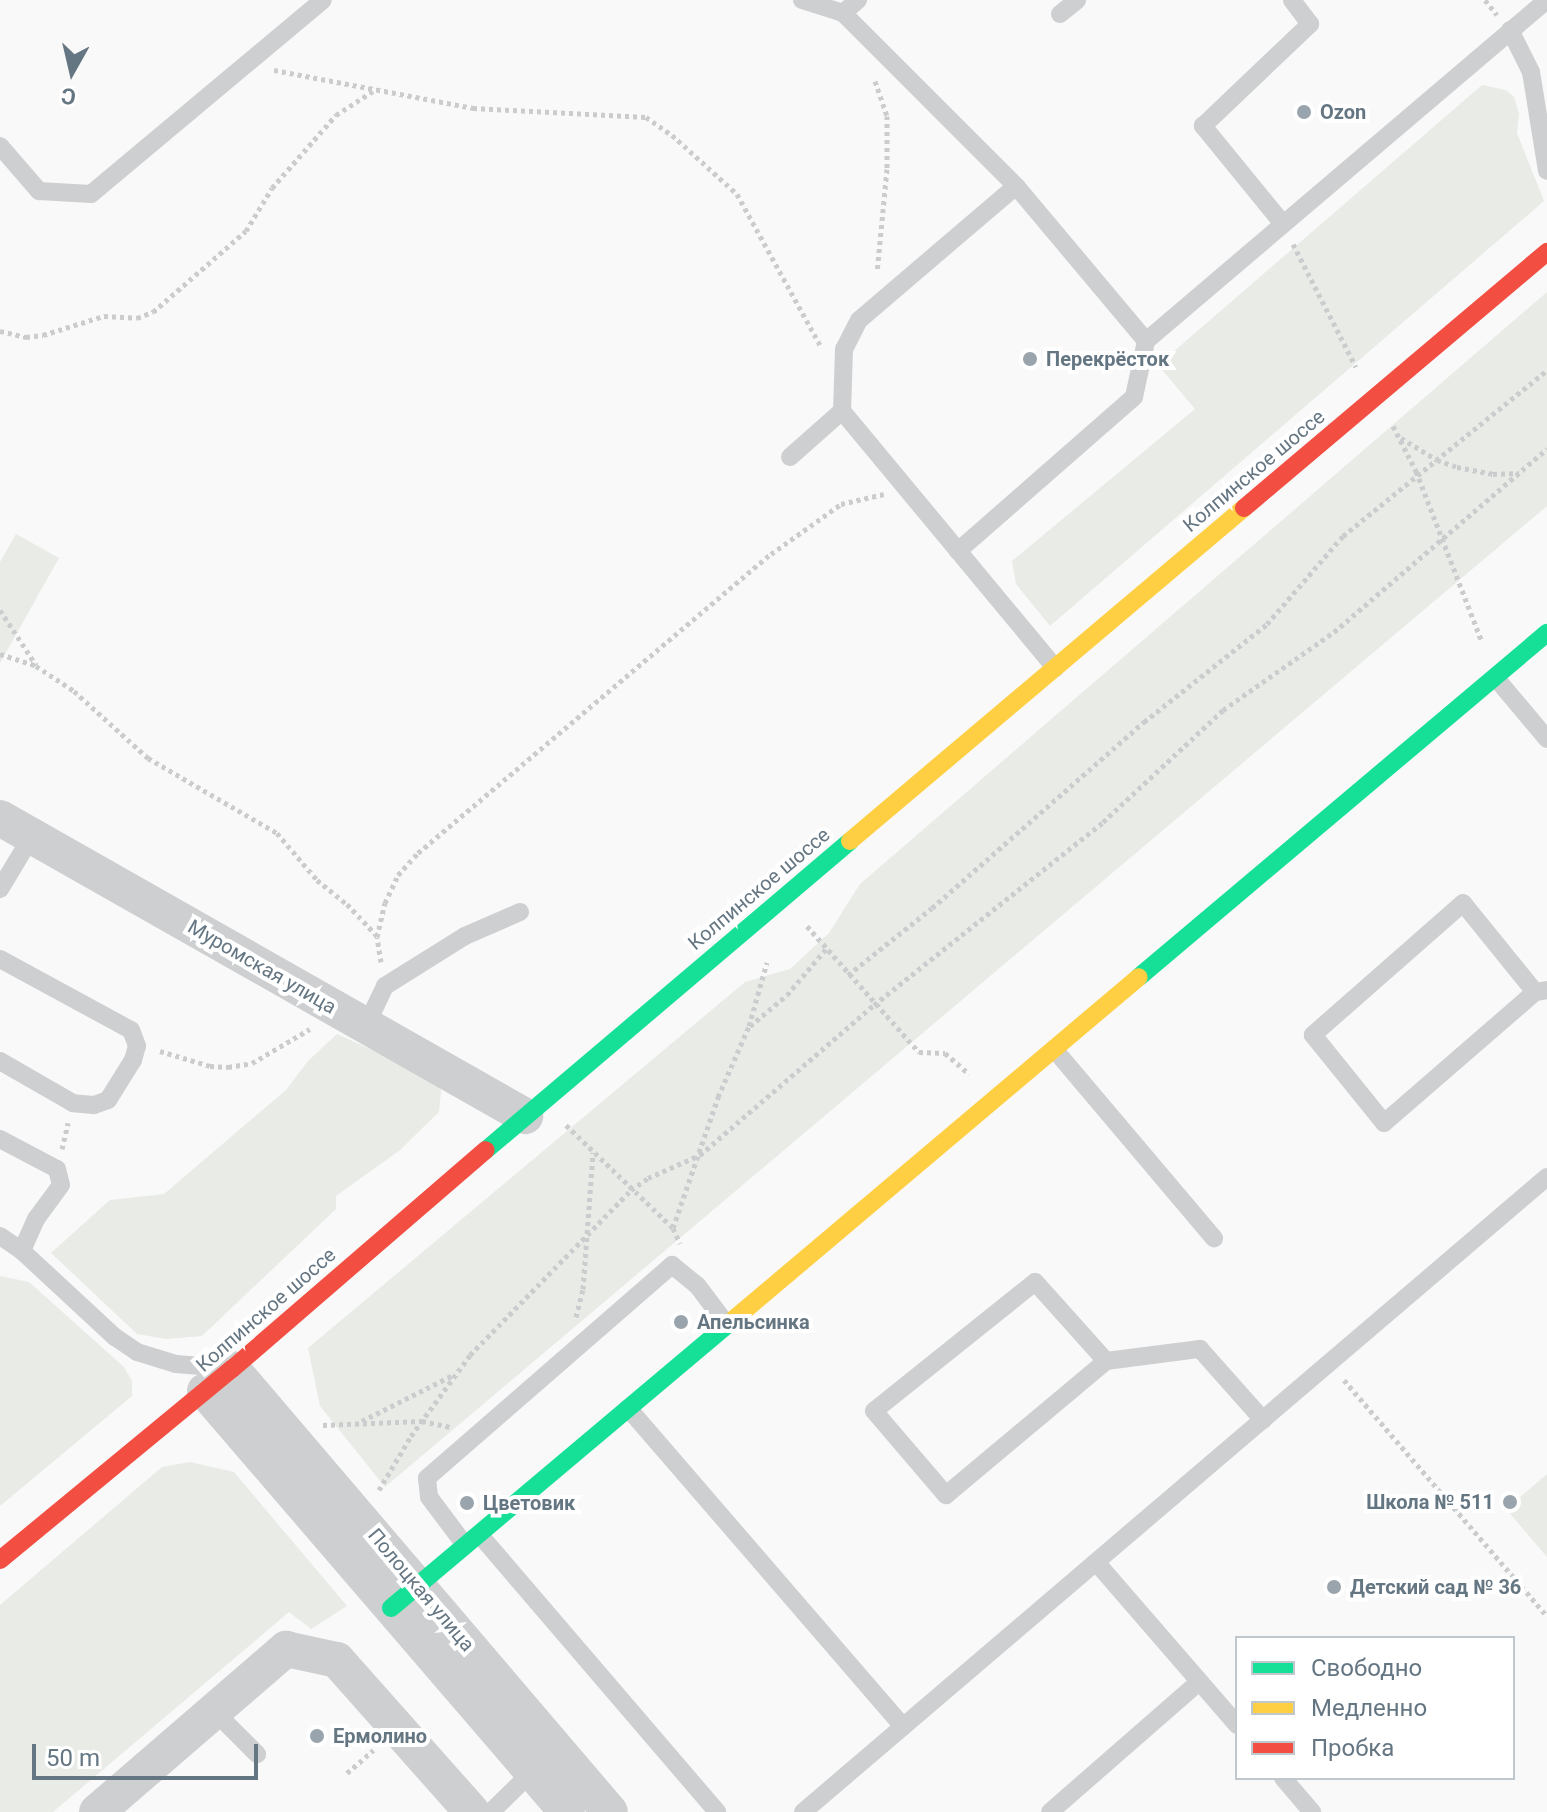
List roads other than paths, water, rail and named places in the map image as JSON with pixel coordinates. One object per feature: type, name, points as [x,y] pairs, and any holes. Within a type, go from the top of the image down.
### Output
[{"type":"main road","name":"Колпинское шоссе","points":[[0,1560],[218,1380],[525,1116],[1547,252]]},
{"type":"main road","points":[[404,1597],[1547,633]]},
{"type":"street","name":"Муромская улица","points":[[0,818],[525,1116]]},
{"type":"street","name":"Полоцкая улица","points":[[218,1380],[544,1760],[610,1812]]},
{"type":"street","points":[[97,1812],[286,1649],[337,1660],[472,1812]]},
{"type":"street","name":"Полоцкая улица","points":[[544,1760],[567,1812]]},
{"type":"lane","points":[[0,146],[39,191],[91,194],[323,0]]},
{"type":"lane","points":[[802,0],[843,13],[1016,186],[1146,341]]},
{"type":"lane","points":[[843,13],[858,0]]},
{"type":"lane","points":[[1060,14],[1077,0]]},
{"type":"lane","points":[[1283,224],[1203,126],[1310,24],[1292,0]]},
{"type":"lane","points":[[958,551],[1134,397],[1146,341],[1547,0]]},
{"type":"lane","points":[[1510,30],[1531,72],[1547,171]]},
{"type":"lane","points":[[1016,186],[859,320],[844,349],[840,378],[842,411],[1055,668]]},
{"type":"lane","points":[[790,457],[842,411]]},
{"type":"lane","points":[[1495,677],[1547,739]]},
{"type":"lane","points":[[0,889],[32,836]]},
{"type":"lane","points":[[1463,903],[1541,991],[1384,1123],[1313,1035],[1463,903]]},
{"type":"lane","points":[[351,1017],[385,986],[465,936],[520,912]]},
{"type":"lane","points":[[0,959],[131,1030],[137,1046],[133,1060],[108,1100],[94,1105],[73,1103],[0,1061]]},
{"type":"lane","points":[[1054,1049],[1214,1238]]},
{"type":"lane","points":[[0,1139],[57,1169],[61,1185],[36,1219],[22,1251]]},
{"type":"lane","points":[[803,1812],[1547,1177]]},
{"type":"lane","points":[[0,1236],[22,1251],[115,1337],[137,1352],[218,1380]]},
{"type":"lane","points":[[717,1812],[472,1540],[429,1497],[427,1478],[672,1265],[697,1285],[727,1325]]},
{"type":"lane","points":[[1106,1361],[1035,1282],[874,1411],[946,1495],[1106,1361],[1200,1349],[1263,1420]]},
{"type":"lane","points":[[628,1408],[903,1727]]},
{"type":"lane","points":[[1096,1562],[1235,1723]]},
{"type":"lane","points":[[1050,1812],[1199,1682]]},
{"type":"lane","points":[[214,1711],[257,1754]]},
{"type":"lane","points":[[491,1812],[544,1760]]},
{"type":"lane","points":[[1285,1780],[1312,1812]]},
{"type":"place","name":"Ozon","points":[[1304,112]]},
{"type":"place","name":"Перекрёсток","points":[[1030,359]]},
{"type":"place","name":"Апельсинка","points":[[681,1322]]},
{"type":"place","name":"Школа № 511","points":[[1510,1502]]},
{"type":"place","name":"Цветовик","points":[[467,1503]]},
{"type":"place","name":"Детский сад № 36","points":[[1334,1587]]},
{"type":"place","name":"Ермолино","points":[[317,1736]]}]
